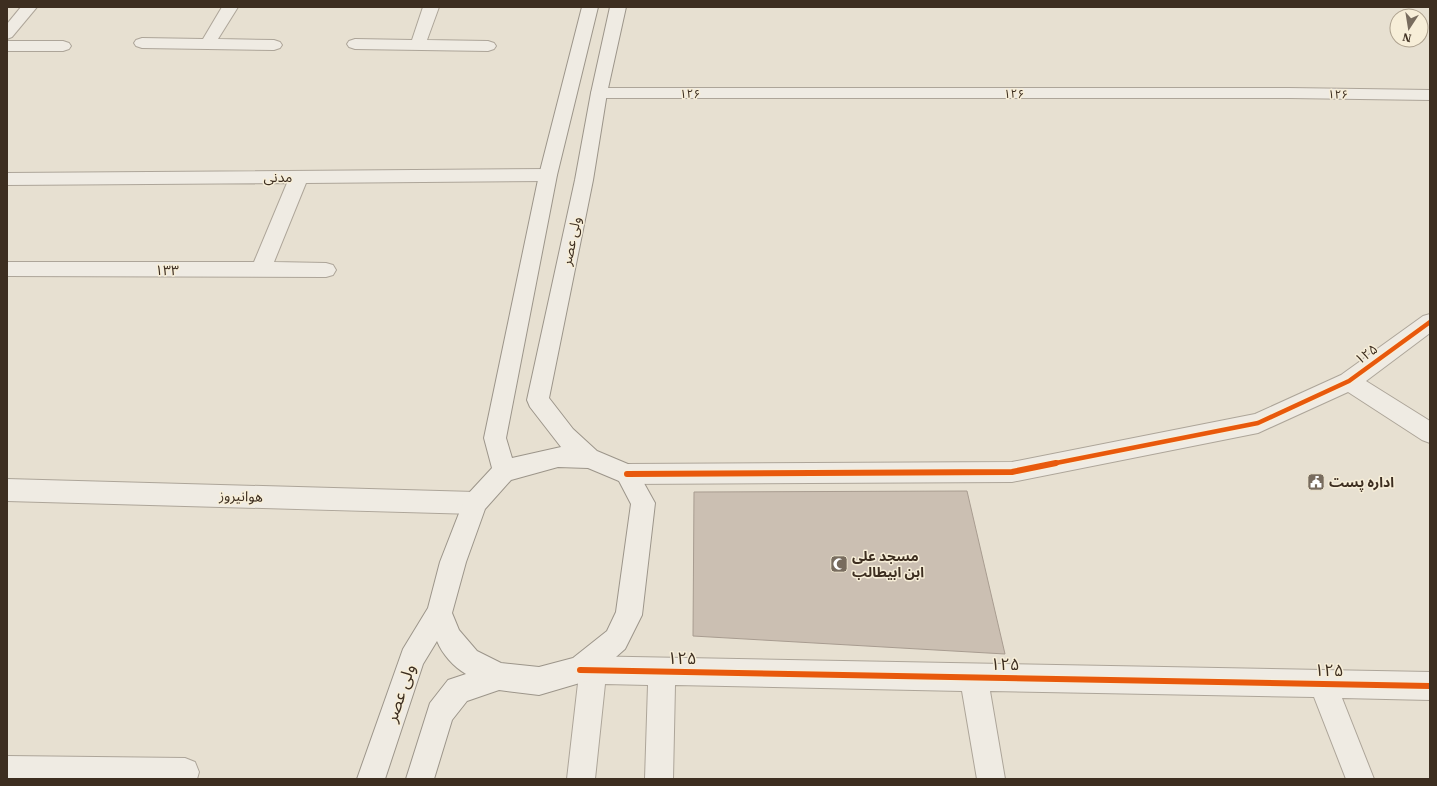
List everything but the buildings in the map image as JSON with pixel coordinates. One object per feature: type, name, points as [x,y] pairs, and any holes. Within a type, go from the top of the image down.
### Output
[{"type":"street","points":[[7,34],[29,7]]},
{"type":"street","points":[[208,44],[230,7]]},
{"type":"street","points":[[418,45],[431,7]]},
{"type":"street","points":[[504,471],[495,438],[548,175],[590,7]]},
{"type":"street","name":"ولی عصر","points":[[589,458],[565,436],[538,400],[584,180],[599,93],[618,7]]},
{"type":"street","points":[[142,43],[274,45]]},
{"type":"street","points":[[355,44],[488,46]]},
{"type":"street","points":[[7,46],[63,46]]},
{"type":"street","name":"۱۲۶","points":[[599,93],[1289,93],[1430,95]]},
{"type":"street","name":"مدنی","points":[[7,179],[548,175]]},
{"type":"street","points":[[261,270],[299,177]]},
{"type":"street","name":"۱۳۳","points":[[7,269],[326,270]]},
{"type":"street","name":"۱۲۵","points":[[627,474],[1012,472],[1258,423],[1349,381],[1430,322]]},
{"type":"street","points":[[1349,381],[1430,433]]},
{"type":"street","points":[[439,613],[449,639],[468,660],[499,676],[539,681],[587,670],[616,640],[629,615],[643,503],[627,474],[589,458],[558,457],[504,471],[475,503]]},
{"type":"street","name":"هوانیروز","points":[[7,490],[475,503]]},
{"type":"street","name":"ولی عصر","points":[[371,779],[412,658],[439,613],[452,562],[475,503]]},
{"type":"street","points":[[581,779],[587,670]]},
{"type":"street","name":"۱۲۵","points":[[587,670],[1430,686]]},
{"type":"street","points":[[659,779],[662,672]]},
{"type":"street","points":[[420,779],[440,713],[458,690],[499,676]]},
{"type":"street","points":[[974,678],[991,779]]},
{"type":"street","points":[[1323,684],[1360,779]]},
{"type":"street","points":[[7,770],[185,772]]},
{"type":"cycle path","points":[[627,474],[1012,472],[1258,423],[1349,381],[1430,322]]},
{"type":"cycle path","points":[[580,670],[1430,686]]},
{"type":"place","name":"اداره پست","points":[[1316,482]]},
{"type":"place","name":"مسجد علی ابن ابیطالب","points":[[839,564]]}]
